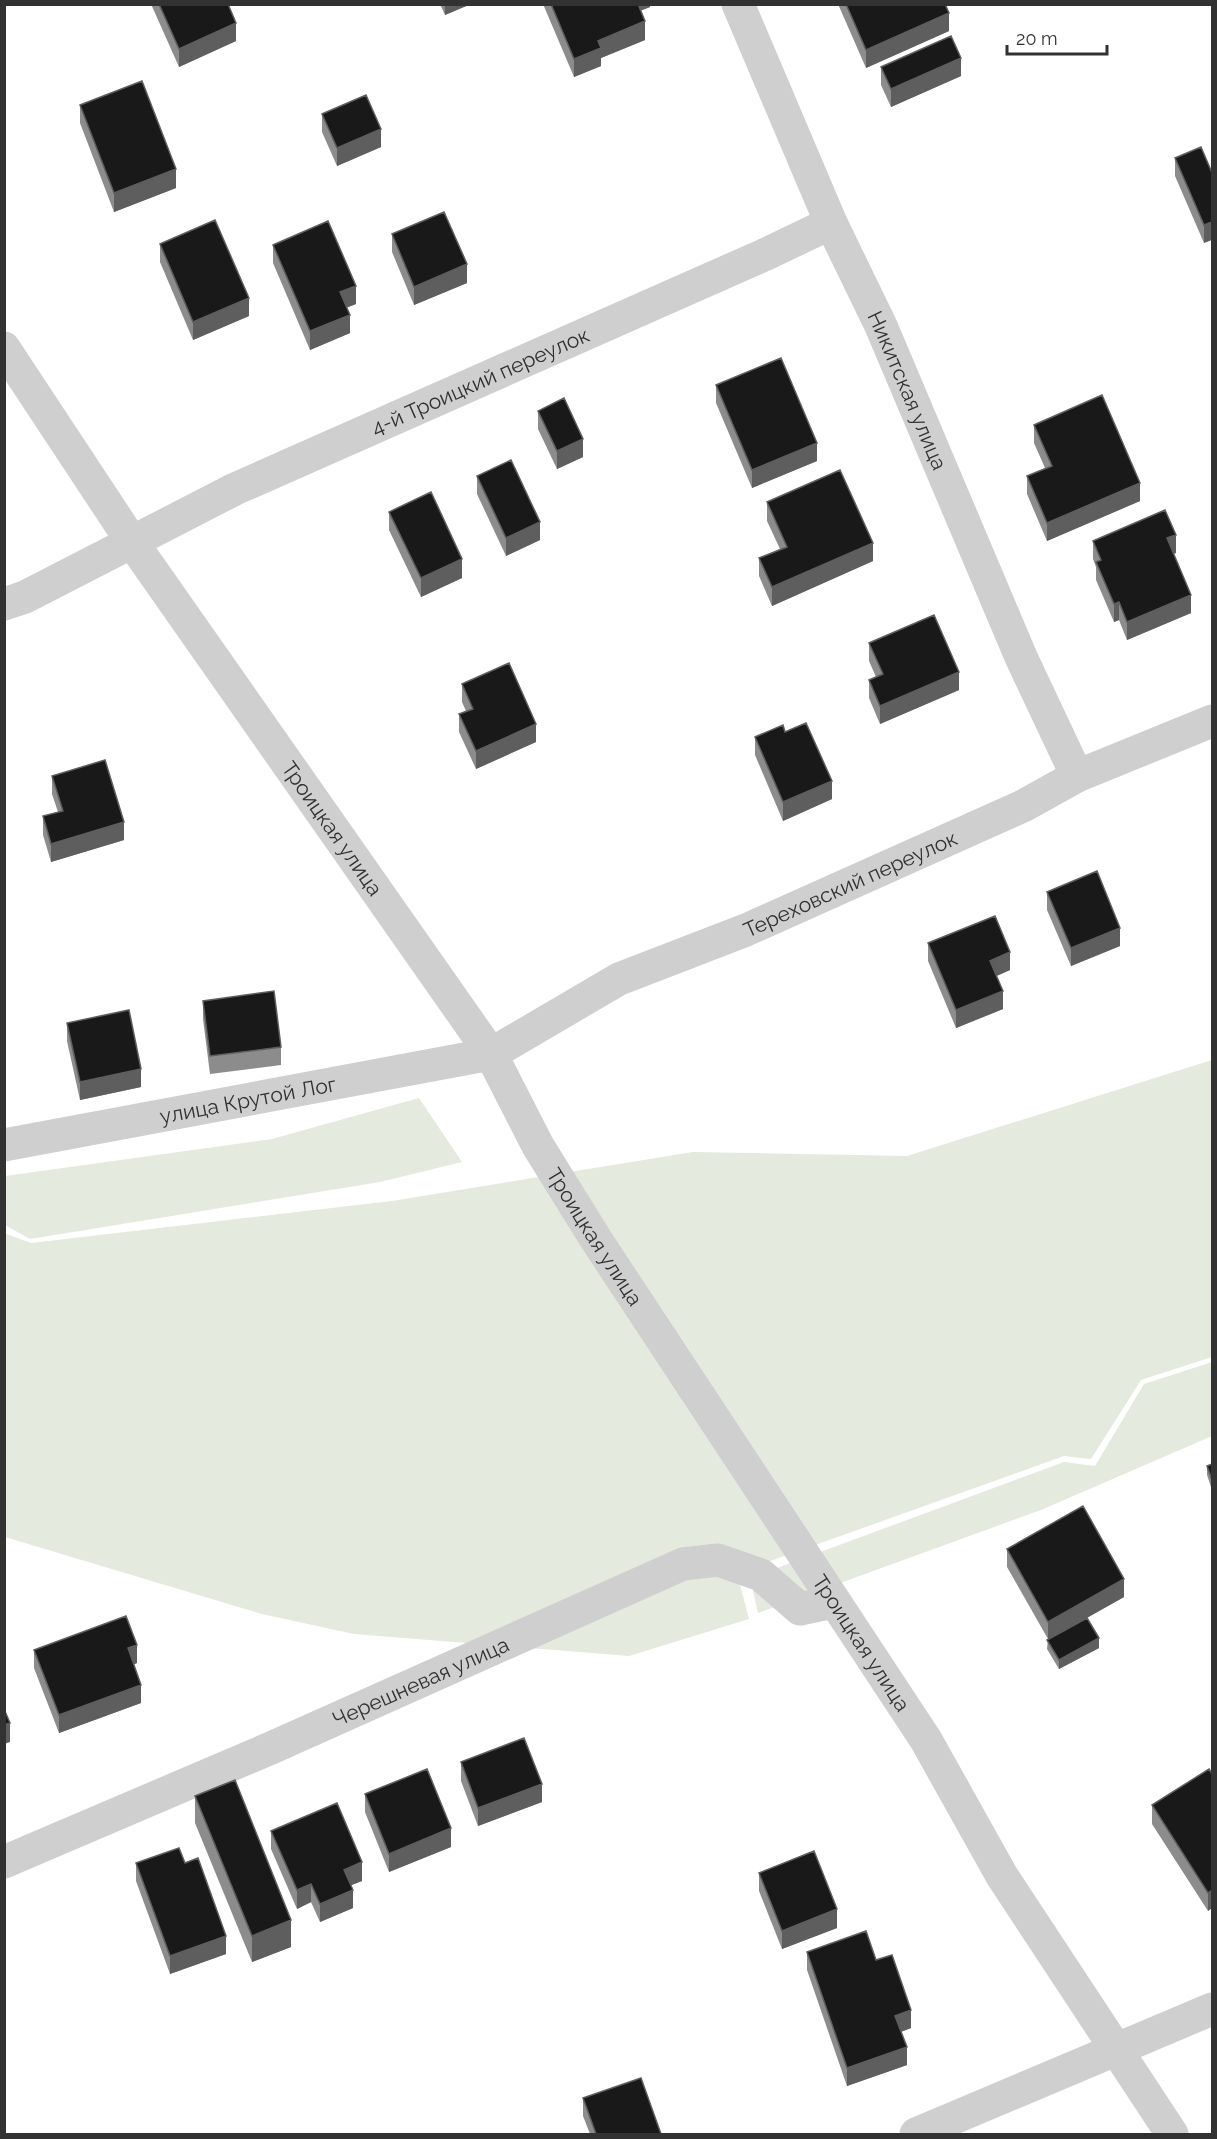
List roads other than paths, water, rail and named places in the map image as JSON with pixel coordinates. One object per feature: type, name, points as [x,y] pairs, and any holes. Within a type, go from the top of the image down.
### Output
[{"type":"street","name":"Никитская улица","points":[[738,4],[831,223],[881,326],[1022,657],[1077,776]]},
{"type":"street","name":"4-й Троицкий переулок","points":[[4,604],[25,597],[235,489],[764,255],[831,223]]},
{"type":"street","name":"Троицкая улица","points":[[4,348],[132,542],[491,1054],[538,1146],[833,1602],[926,1740],[1002,1876],[1172,2134]]},
{"type":"street","name":"Тереховский переулок","points":[[491,1054],[619,979],[757,925],[1023,806],[1077,776],[1212,721]]},
{"type":"street","name":"улица Крутой Лог","points":[[4,1145],[491,1054]]},
{"type":"street","name":"Черешневая улица","points":[[4,1862],[282,1743],[682,1564],[718,1560],[761,1575],[800,1609],[833,1602]]},
{"type":"street","points":[[916,2134],[1117,2052],[1212,2009]]}]
